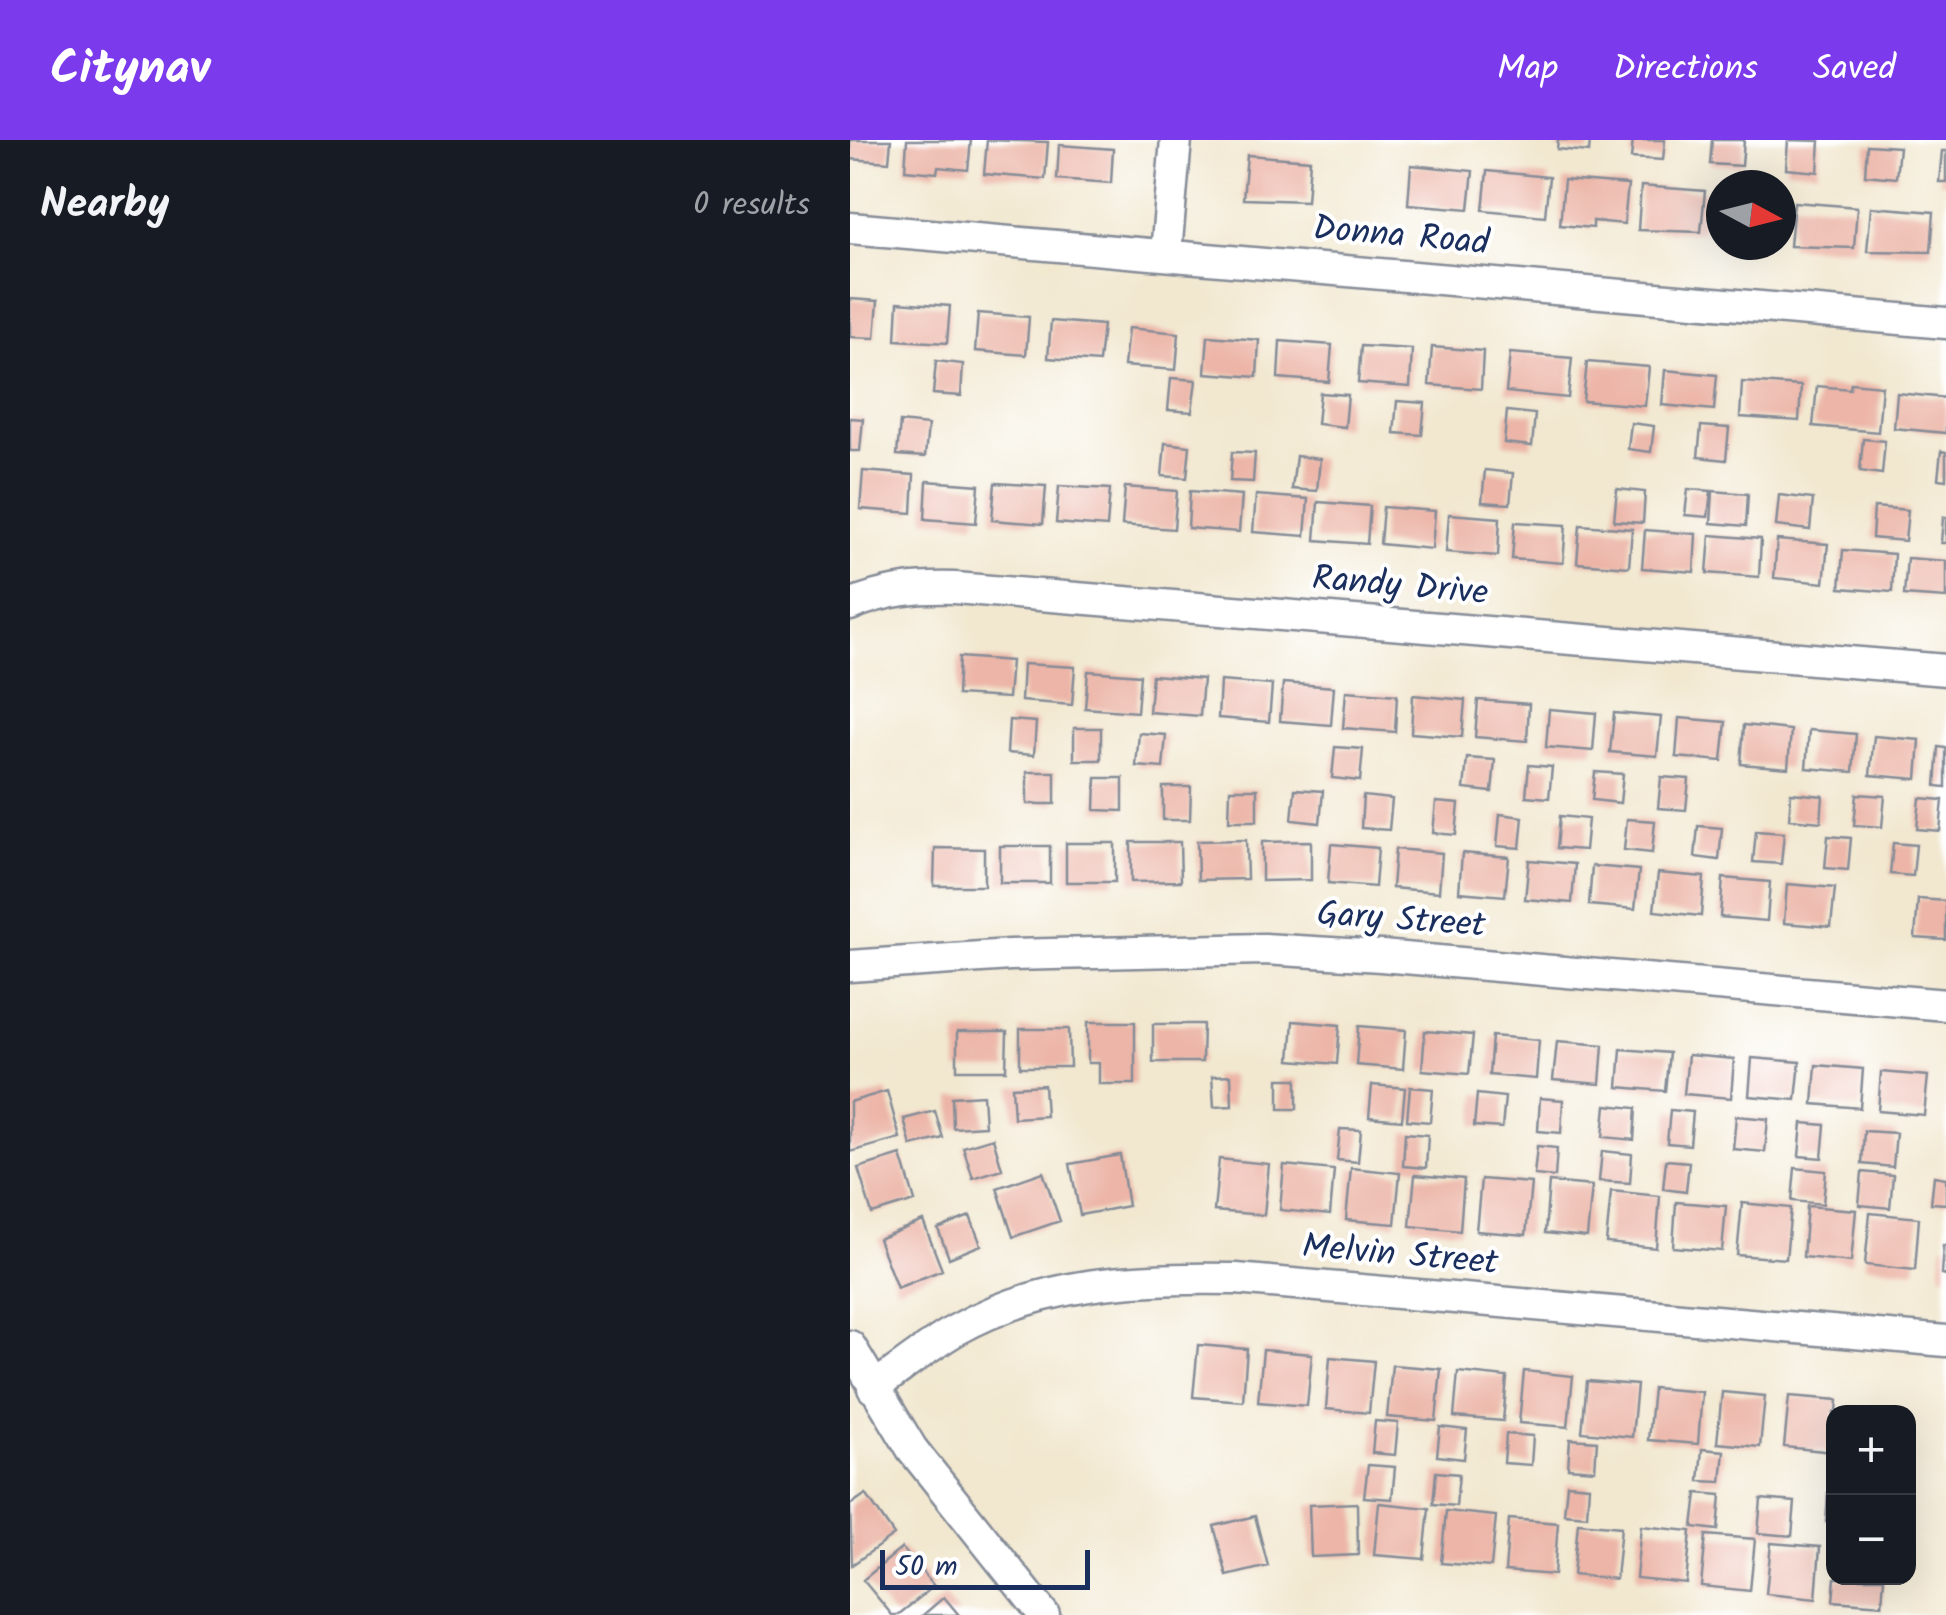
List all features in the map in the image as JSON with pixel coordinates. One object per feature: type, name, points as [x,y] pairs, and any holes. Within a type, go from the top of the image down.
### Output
[{"type":"street","points":[[1166,253],[1176,140]]},
{"type":"street","name":"Donna Road","points":[[850,228],[1946,322]]},
{"type":"street","name":"Randy Drive","points":[[850,604],[903,588],[955,588],[1946,670]]},
{"type":"street","name":"Gary Street","points":[[850,966],[1010,954],[1264,949],[1946,1006]]},
{"type":"street","name":"Melvin Street","points":[[873,1388],[954,1331],[1052,1292],[1114,1280],[1236,1279],[1946,1341]]},
{"type":"street","points":[[850,1346],[873,1388],[946,1496],[1044,1615]]},
{"type":"building","points":[[850,140],[891,140],[889,162],[850,159]]},
{"type":"building","points":[[907,140],[971,140],[968,170],[905,170]]},
{"type":"building","points":[[987,140],[1048,142],[1045,179],[984,174]]},
{"type":"building","points":[[1558,140],[1590,140],[1589,152],[1557,149]]},
{"type":"building","points":[[1633,140],[1665,140],[1663,160],[1631,158]]},
{"type":"building","points":[[1712,140],[1744,140],[1742,166],[1710,164]]},
{"type":"building","points":[[1788,140],[1820,141],[1818,172],[1786,169]]},
{"type":"building","points":[[1059,145],[1113,149],[1111,183],[1057,179]]},
{"type":"building","points":[[1867,145],[1899,147],[1896,178],[1865,175]]},
{"type":"building","points":[[1942,151],[1946,151],[1946,182],[1939,182]]},
{"type":"building","points":[[1247,155],[1310,160],[1307,201],[1243,199]]},
{"type":"building","points":[[1411,165],[1473,171],[1469,209],[1408,204]]},
{"type":"building","points":[[1487,171],[1549,177],[1545,216],[1483,210]]},
{"type":"building","points":[[1564,180],[1628,185],[1624,224],[1593,221],[1593,228],[1560,225]]},
{"type":"building","points":[[1641,186],[1705,191],[1701,232],[1638,230]]},
{"type":"building","points":[[1796,202],[1857,207],[1854,248],[1796,246]]},
{"type":"building","points":[[1871,207],[1934,212],[1931,252],[1867,251]]},
{"type":"building","points":[[850,299],[878,301],[875,338],[850,337]]},
{"type":"building","points":[[898,302],[950,306],[947,343],[896,340]]},
{"type":"building","points":[[978,313],[1029,317],[1026,355],[975,351]]},
{"type":"building","points":[[1051,321],[1103,325],[1099,362],[1048,358]]},
{"type":"building","points":[[1128,328],[1179,333],[1176,370],[1124,366]]},
{"type":"building","points":[[1208,336],[1259,340],[1257,377],[1205,373]]},
{"type":"building","points":[[1280,341],[1332,345],[1329,382],[1278,378]]},
{"type":"building","points":[[1361,346],[1412,349],[1410,387],[1358,383]]},
{"type":"building","points":[[1432,347],[1483,351],[1481,389],[1429,385]]},
{"type":"building","points":[[1510,353],[1572,358],[1568,398],[1506,392]]},
{"type":"building","points":[[936,361],[963,364],[961,396],[933,394]]},
{"type":"building","points":[[1587,362],[1649,367],[1645,406],[1583,401]]},
{"type":"building","points":[[1665,370],[1717,375],[1714,410],[1662,405]]},
{"type":"building","points":[[1171,378],[1196,380],[1192,412],[1168,410]]},
{"type":"building","points":[[1742,382],[1801,386],[1799,421],[1740,417]]},
{"type":"building","points":[[1851,383],[1882,386],[1878,432],[1813,426],[1817,386],[1850,389]]},
{"type":"building","points":[[1320,393],[1348,395],[1345,427],[1317,424]]},
{"type":"building","points":[[1897,393],[1946,398],[1946,433],[1894,428]]},
{"type":"building","points":[[1397,401],[1425,403],[1422,435],[1394,433]]},
{"type":"building","points":[[1507,411],[1535,414],[1532,446],[1504,443]]},
{"type":"building","points":[[850,418],[863,419],[860,451],[850,451]]},
{"type":"building","points":[[900,422],[928,425],[925,457],[897,455]]},
{"type":"building","points":[[1631,423],[1654,426],[1651,452],[1628,449]]},
{"type":"building","points":[[1701,426],[1729,428],[1726,460],[1698,457]]},
{"type":"building","points":[[1863,439],[1885,441],[1882,474],[1860,471]]},
{"type":"building","points":[[1165,443],[1190,446],[1187,478],[1162,476]]},
{"type":"building","points":[[1941,451],[1946,452],[1946,480],[1938,479]]},
{"type":"building","points":[[1232,452],[1255,453],[1253,482],[1230,481]]},
{"type":"building","points":[[1296,456],[1320,459],[1317,491],[1292,489]]},
{"type":"building","points":[[1485,470],[1513,473],[1510,504],[1482,502]]},
{"type":"building","points":[[863,471],[914,475],[912,513],[860,509]]},
{"type":"building","points":[[927,481],[979,485],[976,523],[925,519]]},
{"type":"building","points":[[995,483],[1046,486],[1043,524],[992,520]]},
{"type":"building","points":[[1059,486],[1110,489],[1107,527],[1056,523]]},
{"type":"building","points":[[1125,487],[1177,491],[1174,529],[1122,525]]},
{"type":"building","points":[[1617,489],[1645,492],[1643,523],[1614,521]]},
{"type":"building","points":[[1688,489],[1711,491],[1708,517],[1685,515]]},
{"type":"building","points":[[1190,491],[1242,495],[1239,532],[1188,528]]},
{"type":"building","points":[[1713,491],[1748,494],[1746,526],[1711,523]]},
{"type":"building","points":[[1256,495],[1308,499],[1305,536],[1253,532]]},
{"type":"building","points":[[1779,495],[1813,499],[1810,530],[1776,526]]},
{"type":"building","points":[[1318,502],[1370,506],[1367,544],[1315,540]]},
{"type":"building","points":[[1383,507],[1435,511],[1432,549],[1380,544]]},
{"type":"building","points":[[1874,507],[1908,510],[1905,541],[1872,538]]},
{"type":"building","points":[[1449,514],[1500,518],[1498,556],[1446,552]]},
{"type":"building","points":[[1946,517],[1946,543],[1941,543]]},
{"type":"building","points":[[1515,522],[1566,525],[1563,563],[1512,559]]},
{"type":"building","points":[[1580,525],[1632,529],[1629,567],[1577,563]]},
{"type":"building","points":[[1645,530],[1696,534],[1694,572],[1642,568]]},
{"type":"building","points":[[1710,535],[1761,539],[1759,577],[1707,573]]},
{"type":"building","points":[[1777,540],[1828,544],[1824,583],[1774,578]]},
{"type":"building","points":[[1843,550],[1894,554],[1892,592],[1840,588]]},
{"type":"building","points":[[1907,558],[1946,561],[1946,598],[1904,595]]},
{"type":"building","points":[[959,657],[1011,661],[1008,698],[957,695]]},
{"type":"building","points":[[1023,664],[1075,667],[1072,705],[1021,701]]},
{"type":"building","points":[[1088,671],[1140,675],[1137,712],[1085,708]]},
{"type":"building","points":[[1152,675],[1203,679],[1200,716],[1149,712]]},
{"type":"building","points":[[1220,681],[1272,685],[1269,722],[1218,718]]},
{"type":"building","points":[[1283,683],[1334,687],[1331,725],[1280,721]]},
{"type":"building","points":[[1346,691],[1397,695],[1395,732],[1343,728]]},
{"type":"building","points":[[1413,695],[1465,700],[1462,737],[1411,733]]},
{"type":"building","points":[[1478,700],[1529,704],[1527,741],[1475,737]]},
{"type":"building","points":[[1549,709],[1596,713],[1593,751],[1546,747]]},
{"type":"building","points":[[1614,713],[1661,717],[1657,756],[1610,752]]},
{"type":"building","points":[[1679,718],[1726,722],[1722,761],[1676,757]]},
{"type":"building","points":[[1009,720],[1036,722],[1034,755],[1007,753]]},
{"type":"building","points":[[1744,725],[1791,730],[1788,768],[1741,764]]},
{"type":"building","points":[[1074,728],[1101,728],[1101,760],[1074,760]]},
{"type":"building","points":[[1809,730],[1856,734],[1853,772],[1806,768]]},
{"type":"building","points":[[1139,733],[1166,735],[1163,768],[1136,766]]},
{"type":"building","points":[[1874,736],[1920,740],[1917,779],[1870,775]]},
{"type":"building","points":[[1335,747],[1363,749],[1360,781],[1332,778]]},
{"type":"building","points":[[1939,747],[1946,748],[1946,787],[1936,786]]},
{"type":"building","points":[[1467,758],[1495,760],[1492,792],[1464,789]]},
{"type":"building","points":[[1529,765],[1552,767],[1549,798],[1526,796]]},
{"type":"building","points":[[1027,772],[1055,772],[1055,804],[1027,804]]},
{"type":"building","points":[[1595,772],[1623,774],[1620,803],[1592,800]]},
{"type":"building","points":[[1661,777],[1689,779],[1686,810],[1658,808]]},
{"type":"building","points":[[1096,778],[1123,778],[1123,811],[1095,810]]},
{"type":"building","points":[[1163,787],[1191,787],[1190,820],[1163,820]]},
{"type":"building","points":[[1230,789],[1257,789],[1257,821],[1229,821]]},
{"type":"building","points":[[1295,789],[1323,791],[1320,823],[1292,820]]},
{"type":"building","points":[[1791,793],[1823,796],[1821,822],[1789,819]]},
{"type":"building","points":[[1857,794],[1885,796],[1882,827],[1854,825]]},
{"type":"building","points":[[1363,796],[1392,799],[1389,830],[1361,828]]},
{"type":"building","points":[[1920,798],[1943,800],[1940,831],[1917,829]]},
{"type":"building","points":[[1436,802],[1459,804],[1456,835],[1433,833]]},
{"type":"building","points":[[1500,814],[1523,817],[1520,848],[1497,846]]},
{"type":"building","points":[[1560,816],[1588,819],[1585,850],[1557,848]]},
{"type":"building","points":[[1627,819],[1655,821],[1652,853],[1624,850]]},
{"type":"building","points":[[1698,826],[1722,828],[1719,860],[1695,857]]},
{"type":"building","points":[[1756,831],[1784,833],[1781,864],[1753,862]]},
{"type":"building","points":[[1828,836],[1851,838],[1848,870],[1825,868]]},
{"type":"building","points":[[1246,840],[1247,879],[1198,880],[1197,841]]},
{"type":"building","points":[[1311,841],[1311,880],[1262,881],[1262,842]]},
{"type":"building","points":[[1131,842],[1180,842],[1181,881],[1131,882]]},
{"type":"building","points":[[1066,843],[1115,843],[1115,882],[1066,882]]},
{"type":"building","points":[[1893,843],[1916,845],[1913,876],[1890,874]]},
{"type":"building","points":[[1331,844],[1378,848],[1375,887],[1328,883]]},
{"type":"building","points":[[1000,846],[1050,846],[1050,883],[1000,883]]},
{"type":"building","points":[[935,848],[984,849],[984,886],[934,886]]},
{"type":"building","points":[[1395,849],[1442,853],[1439,892],[1392,888]]},
{"type":"building","points":[[1462,853],[1509,857],[1505,896],[1459,892]]},
{"type":"building","points":[[1529,860],[1575,864],[1572,903],[1525,899]]},
{"type":"building","points":[[1592,866],[1639,870],[1635,909],[1589,905]]},
{"type":"building","points":[[1658,873],[1704,877],[1701,916],[1654,911]]},
{"type":"building","points":[[1723,878],[1770,882],[1767,921],[1720,917]]},
{"type":"building","points":[[1787,884],[1835,888],[1831,927],[1784,923]]},
{"type":"building","points":[[1918,899],[1946,901],[1946,940],[1915,938]]},
{"type":"building","points":[[1293,1021],[1340,1025],[1337,1064],[1290,1060]]},
{"type":"building","points":[[1088,1022],[1135,1022],[1135,1084],[1099,1084],[1099,1063],[1088,1063]]},
{"type":"building","points":[[1153,1024],[1203,1024],[1202,1062],[1153,1062]]},
{"type":"building","points":[[1359,1026],[1406,1030],[1403,1069],[1356,1065]]},
{"type":"building","points":[[1020,1029],[1069,1029],[1070,1067],[1020,1067]]},
{"type":"building","points":[[1425,1031],[1473,1035],[1469,1074],[1422,1070]]},
{"type":"building","points":[[957,1032],[1007,1032],[1006,1070],[957,1070]]},
{"type":"building","points":[[1492,1036],[1539,1040],[1536,1079],[1489,1075]]},
{"type":"building","points":[[1557,1041],[1603,1045],[1600,1084],[1553,1080]]},
{"type":"building","points":[[1621,1049],[1669,1053],[1665,1091],[1618,1087]]},
{"type":"building","points":[[1688,1055],[1734,1059],[1731,1098],[1684,1094]]},
{"type":"building","points":[[1752,1058],[1800,1062],[1796,1100],[1749,1096]]},
{"type":"building","points":[[1816,1065],[1863,1069],[1860,1108],[1813,1104]]},
{"type":"building","points":[[1881,1072],[1928,1076],[1924,1115],[1878,1111]]},
{"type":"building","points":[[1231,1075],[1232,1106],[1214,1107],[1212,1076]]},
{"type":"building","points":[[1279,1079],[1297,1079],[1297,1109],[1279,1109]]},
{"type":"building","points":[[1044,1085],[1046,1116],[1014,1118],[1012,1087]]},
{"type":"building","points":[[1372,1085],[1405,1088],[1402,1120],[1369,1117]]},
{"type":"building","points":[[1410,1087],[1433,1089],[1430,1122],[1407,1120]]},
{"type":"building","points":[[887,1091],[900,1138],[850,1152],[850,1102]]},
{"type":"building","points":[[1477,1094],[1505,1097],[1502,1128],[1474,1126]]},
{"type":"building","points":[[983,1095],[985,1126],[953,1128],[952,1097]]},
{"type":"building","points":[[1540,1098],[1563,1100],[1561,1133],[1538,1131]]},
{"type":"building","points":[[1606,1105],[1636,1108],[1634,1140],[1603,1137]]},
{"type":"building","points":[[1670,1110],[1693,1112],[1690,1145],[1667,1143]]},
{"type":"building","points":[[935,1111],[943,1138],[911,1146],[904,1119]]},
{"type":"building","points":[[1736,1116],[1768,1119],[1765,1152],[1733,1149]]},
{"type":"building","points":[[1802,1123],[1825,1125],[1822,1158],[1799,1156]]},
{"type":"building","points":[[1340,1129],[1361,1130],[1358,1162],[1337,1160]]},
{"type":"building","points":[[1864,1131],[1896,1133],[1893,1167],[1862,1164]]},
{"type":"building","points":[[1405,1133],[1428,1135],[1426,1168],[1403,1166]]},
{"type":"building","points":[[993,1138],[1002,1169],[973,1178],[963,1147]]},
{"type":"building","points":[[1537,1146],[1557,1148],[1555,1177],[1534,1175]]},
{"type":"building","points":[[1602,1151],[1632,1154],[1630,1183],[1599,1181]]},
{"type":"building","points":[[901,1155],[915,1201],[872,1214],[858,1168]]},
{"type":"building","points":[[1120,1155],[1128,1206],[1080,1215],[1070,1164]]},
{"type":"building","points":[[1219,1159],[1269,1164],[1264,1215],[1214,1211]]},
{"type":"building","points":[[1666,1160],[1689,1162],[1686,1192],[1663,1189]]},
{"type":"building","points":[[1284,1165],[1334,1170],[1330,1215],[1280,1210]]},
{"type":"building","points":[[1351,1168],[1400,1173],[1395,1224],[1346,1220]]},
{"type":"building","points":[[1795,1168],[1826,1171],[1823,1204],[1792,1201]]},
{"type":"building","points":[[1043,1172],[1060,1221],[1013,1237],[997,1188]]},
{"type":"building","points":[[1862,1172],[1893,1175],[1890,1208],[1859,1205]]},
{"type":"building","points":[[1415,1175],[1464,1179],[1460,1231],[1410,1226]]},
{"type":"building","points":[[1934,1176],[1946,1178],[1946,1204],[1931,1203]]},
{"type":"building","points":[[1481,1179],[1531,1183],[1526,1235],[1476,1231]]},
{"type":"building","points":[[1549,1182],[1592,1186],[1587,1237],[1545,1233]]},
{"type":"building","points":[[1611,1191],[1660,1196],[1656,1248],[1606,1243]]},
{"type":"building","points":[[1676,1202],[1726,1206],[1722,1251],[1673,1247]]},
{"type":"building","points":[[1742,1203],[1791,1208],[1786,1259],[1737,1255]]},
{"type":"building","points":[[1807,1206],[1856,1210],[1851,1262],[1803,1257]]},
{"type":"building","points":[[1870,1213],[1919,1218],[1915,1270],[1865,1265]]},
{"type":"building","points":[[970,1216],[981,1245],[949,1258],[938,1229]]},
{"type":"building","points":[[923,1221],[942,1270],[897,1288],[878,1239]]},
{"type":"building","points":[[1946,1245],[1946,1275],[1941,1274]]},
{"type":"building","points":[[1198,1345],[1247,1349],[1243,1401],[1193,1397]]},
{"type":"building","points":[[1263,1350],[1312,1354],[1307,1406],[1258,1402]]},
{"type":"building","points":[[1330,1357],[1374,1361],[1369,1413],[1326,1409]]},
{"type":"building","points":[[1392,1365],[1441,1369],[1436,1421],[1387,1417]]},
{"type":"building","points":[[1524,1371],[1573,1376],[1568,1427],[1519,1423]]},
{"type":"building","points":[[1458,1372],[1507,1377],[1503,1421],[1454,1417]]},
{"type":"building","points":[[1587,1381],[1637,1385],[1632,1437],[1582,1432]]},
{"type":"building","points":[[1653,1388],[1702,1392],[1698,1444],[1648,1440]]},
{"type":"building","points":[[1722,1392],[1765,1396],[1760,1447],[1717,1443]]},
{"type":"building","points":[[1789,1396],[1838,1400],[1838,1405],[1826,1405],[1826,1451],[1784,1447]]},
{"type":"building","points":[[1375,1421],[1398,1423],[1395,1455],[1372,1453]]},
{"type":"building","points":[[1440,1427],[1467,1430],[1464,1459],[1437,1456]]},
{"type":"building","points":[[1506,1434],[1533,1436],[1531,1465],[1504,1463]]},
{"type":"building","points":[[1570,1439],[1597,1441],[1595,1470],[1568,1468]]},
{"type":"building","points":[[1702,1449],[1724,1451],[1721,1482],[1699,1481]]},
{"type":"building","points":[[1368,1465],[1395,1467],[1392,1499],[1364,1497]]},
{"type":"building","points":[[1436,1472],[1459,1474],[1456,1506],[1433,1504]]},
{"type":"building","points":[[1567,1484],[1589,1486],[1587,1516],[1564,1514]]},
{"type":"building","points":[[1697,1493],[1721,1495],[1718,1530],[1693,1527]]},
{"type":"building","points":[[866,1494],[894,1535],[852,1565],[850,1505]]},
{"type":"building","points":[[1761,1499],[1795,1502],[1792,1536],[1758,1533]]},
{"type":"building","points":[[1357,1503],[1358,1555],[1311,1557],[1309,1505]]},
{"type":"building","points":[[1379,1503],[1429,1508],[1424,1559],[1374,1555]]},
{"type":"building","points":[[1446,1511],[1496,1516],[1491,1567],[1441,1563]]},
{"type":"building","points":[[1255,1516],[1268,1566],[1227,1576],[1214,1526]]},
{"type":"building","points":[[1509,1519],[1558,1523],[1554,1575],[1505,1571]]},
{"type":"building","points":[[1578,1523],[1621,1527],[1616,1579],[1573,1575]]},
{"type":"building","points":[[1641,1526],[1691,1531],[1686,1583],[1636,1578]]},
{"type":"building","points":[[1706,1535],[1755,1539],[1750,1591],[1701,1586]]},
{"type":"building","points":[[1771,1543],[1820,1547],[1816,1599],[1766,1594]]},
{"type":"building","points":[[902,1548],[934,1586],[898,1615],[892,1615],[863,1580]]},
{"type":"building","points":[[1834,1585],[1883,1585],[1882,1605],[1833,1601]]},
{"type":"building","points":[[944,1597],[959,1615],[923,1615]]}]
